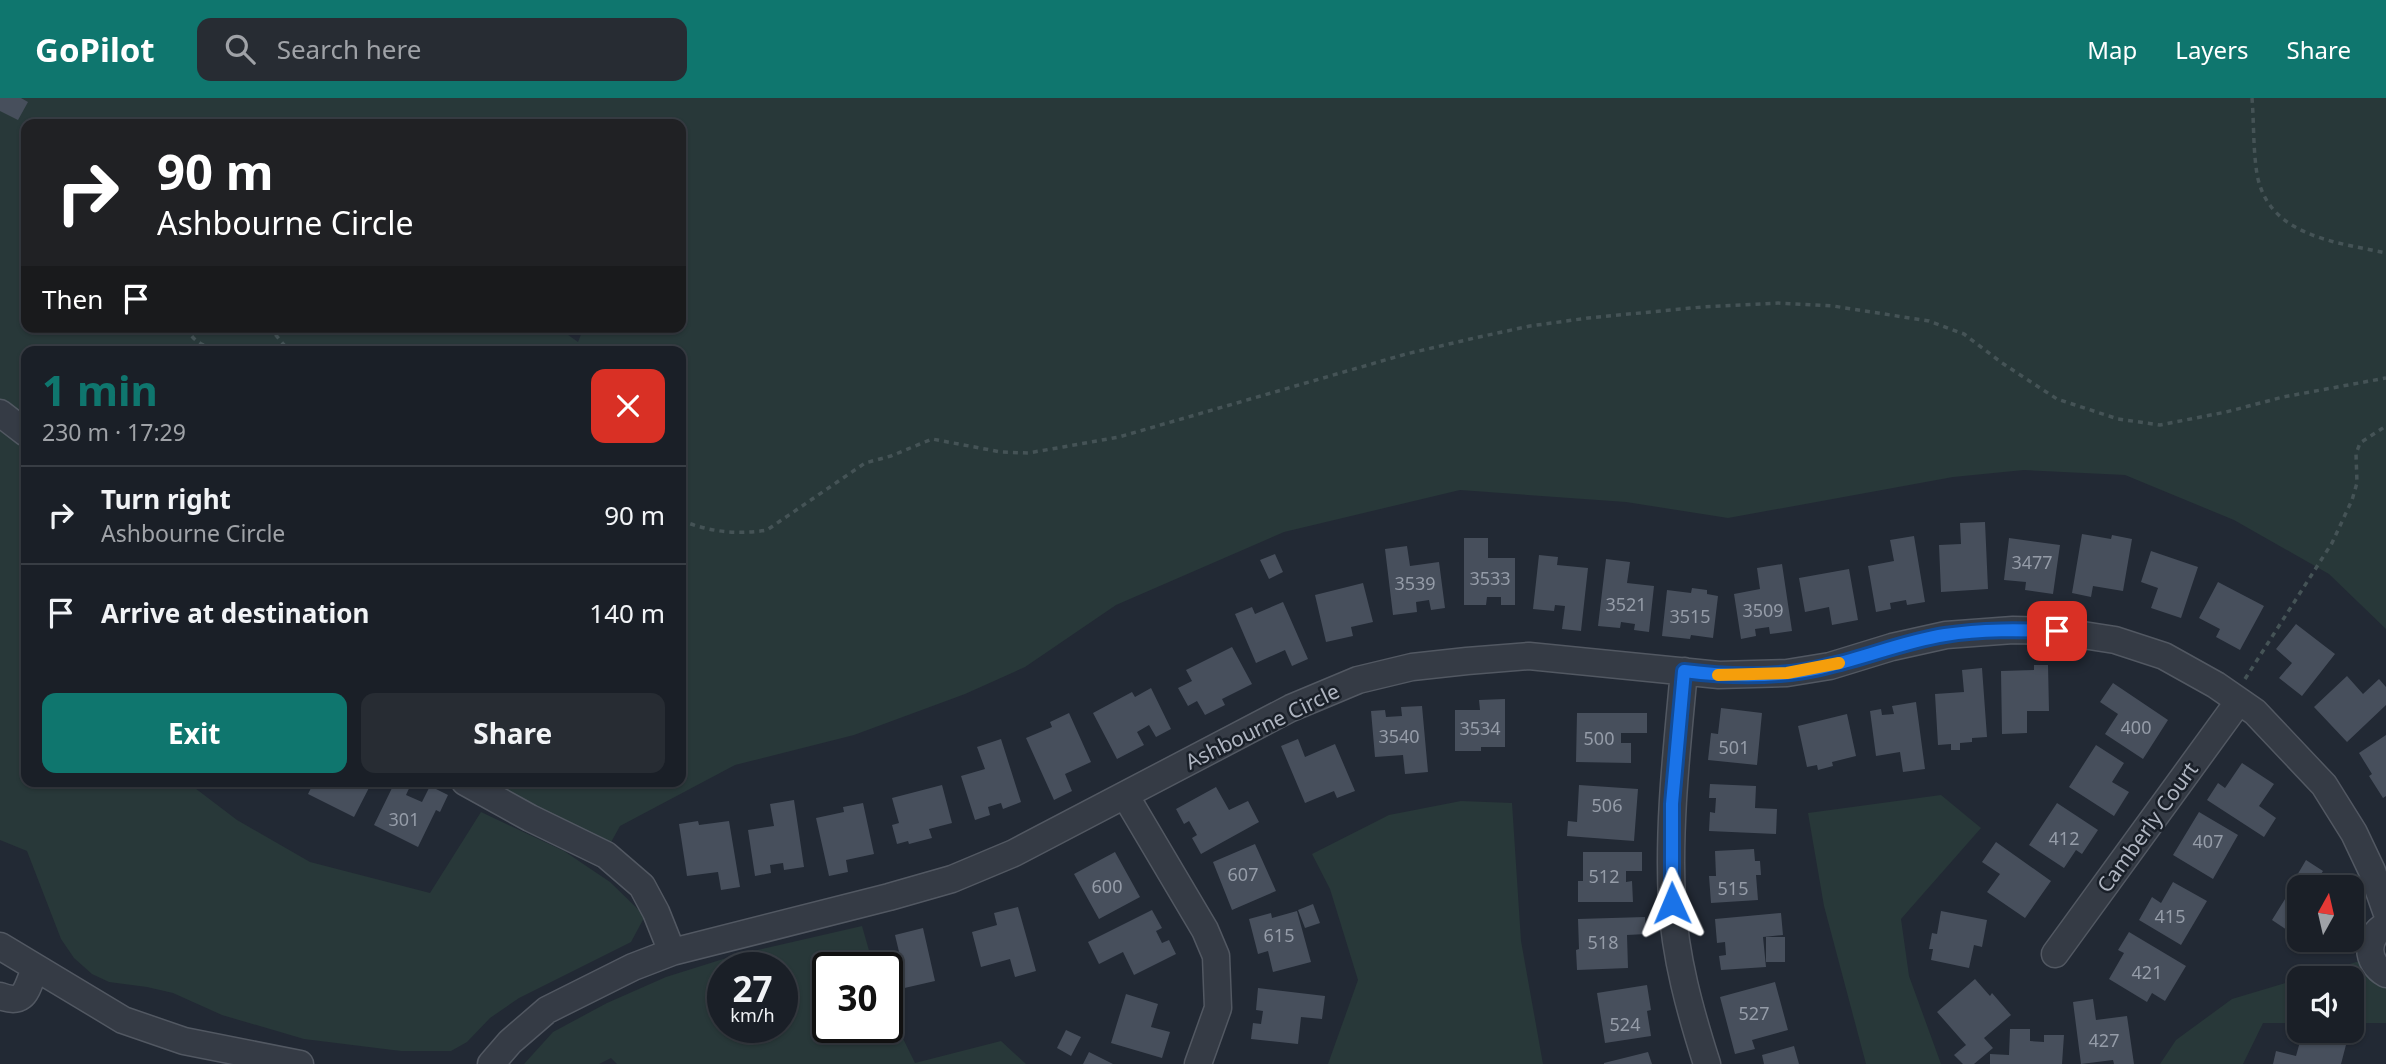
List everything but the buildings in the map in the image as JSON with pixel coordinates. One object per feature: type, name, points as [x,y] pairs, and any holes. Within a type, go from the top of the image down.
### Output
[{"type":"street","points":[[0,413],[21,429]]},
{"type":"street","name":"Ashbourne Circle","points":[[491,1064],[510,1042],[547,1010],[599,983],[672,952],[952,879],[1014,853],[1291,708],[1358,680],[1412,667],[1529,656],[1719,675],[1787,673],[1830,666],[1892,647],[1946,635],[2013,630],[2057,631],[2115,640],[2164,656],[2255,712],[2324,785],[2354,833],[2372,871],[2386,911]]},
{"type":"street","points":[[1684,671],[1672,804],[1672,903],[1684,983],[1707,1064]]},
{"type":"street","name":"Camberly Court","points":[[2055,954],[2236,699]]},
{"type":"street","points":[[474,787],[606,855],[642,886],[672,952]]},
{"type":"street","points":[[1125,795],[1205,930],[1216,956],[1218,1008],[1198,1064]]},
{"type":"street","points":[[2386,925],[2373,937],[2369,952],[2375,965],[2386,974]]},
{"type":"street","points":[[0,946],[123,1020],[184,1041],[300,1064]]},
{"type":"street","points":[[0,996],[19,1000],[35,969]]},
{"type":"path","points":[[2252,98],[2257,174],[2263,194],[2273,210],[2286,222],[2309,235],[2386,253]]},
{"type":"path","points":[[686,521],[720,531],[748,533],[767,530],[865,463],[891,456],[932,439],[1001,452],[1028,453],[1063,447],[1119,437],[1406,355],[1479,337],[1588,318],[1702,307],[1778,303],[1833,306],[1929,321],[1964,334],[2057,399],[2118,419],[2160,425],[2283,397],[2386,378]]},
{"type":"path","points":[[189,333],[206,346]]},
{"type":"path","points":[[2236,699],[2332,543],[2357,483],[2356,454],[2360,443],[2386,426]]},
{"type":"shaded area","points":[[0,98],[2386,98],[2386,629],[2329,574],[2234,520],[2125,475],[2024,470],[1953,477],[1728,518],[1626,502],[1460,490],[1284,532],[1116,605],[1025,667],[965,694],[854,735],[735,765],[620,826],[610,844],[502,787],[686,787],[686,346],[21,346],[21,787],[194,787],[237,820],[310,862],[430,893],[481,812],[564,851],[610,882],[645,916],[631,942],[519,998],[490,1018],[467,1042],[451,1051],[401,1051],[304,1039],[222,1015],[173,993],[109,982],[92,974],[74,958],[61,939],[27,851],[0,840]]},
{"type":"shaded area","points":[[1941,795],[1981,828],[1901,919],[1909,976],[1941,1064],[1866,1064],[1824,906],[1808,813]]},
{"type":"shaded area","points":[[1461,801],[1512,803],[1521,941],[1543,1064],[1328,1064],[1358,980],[1330,889],[1312,854],[1389,815]]},
{"type":"shaded area","points":[[862,926],[869,952],[812,952],[812,1043],[903,1043],[903,1039],[915,1063],[1001,1041],[1026,1064],[617,1064],[611,1058],[599,1064],[524,1064],[553,1032],[607,1003],[666,977],[707,964],[707,1043],[798,1043],[798,952],[749,952]]},
{"type":"shaded area","points":[[2360,961],[2386,988],[2386,1023],[2364,1023],[2364,966],[2343,966]]},
{"type":"shaded area","points":[[2287,983],[2287,1023],[2263,1023],[2243,1064],[2160,1064],[2176,1040],[2232,999]]},
{"type":"slow traffic","points":[[1718,675],[1787,673],[1839,663]]},
{"type":"route","points":[[1672,903],[1672,804],[1684,671],[1719,675],[1787,673],[1830,666],[1892,647],[1946,635],[2013,630],[2057,631]]}]
